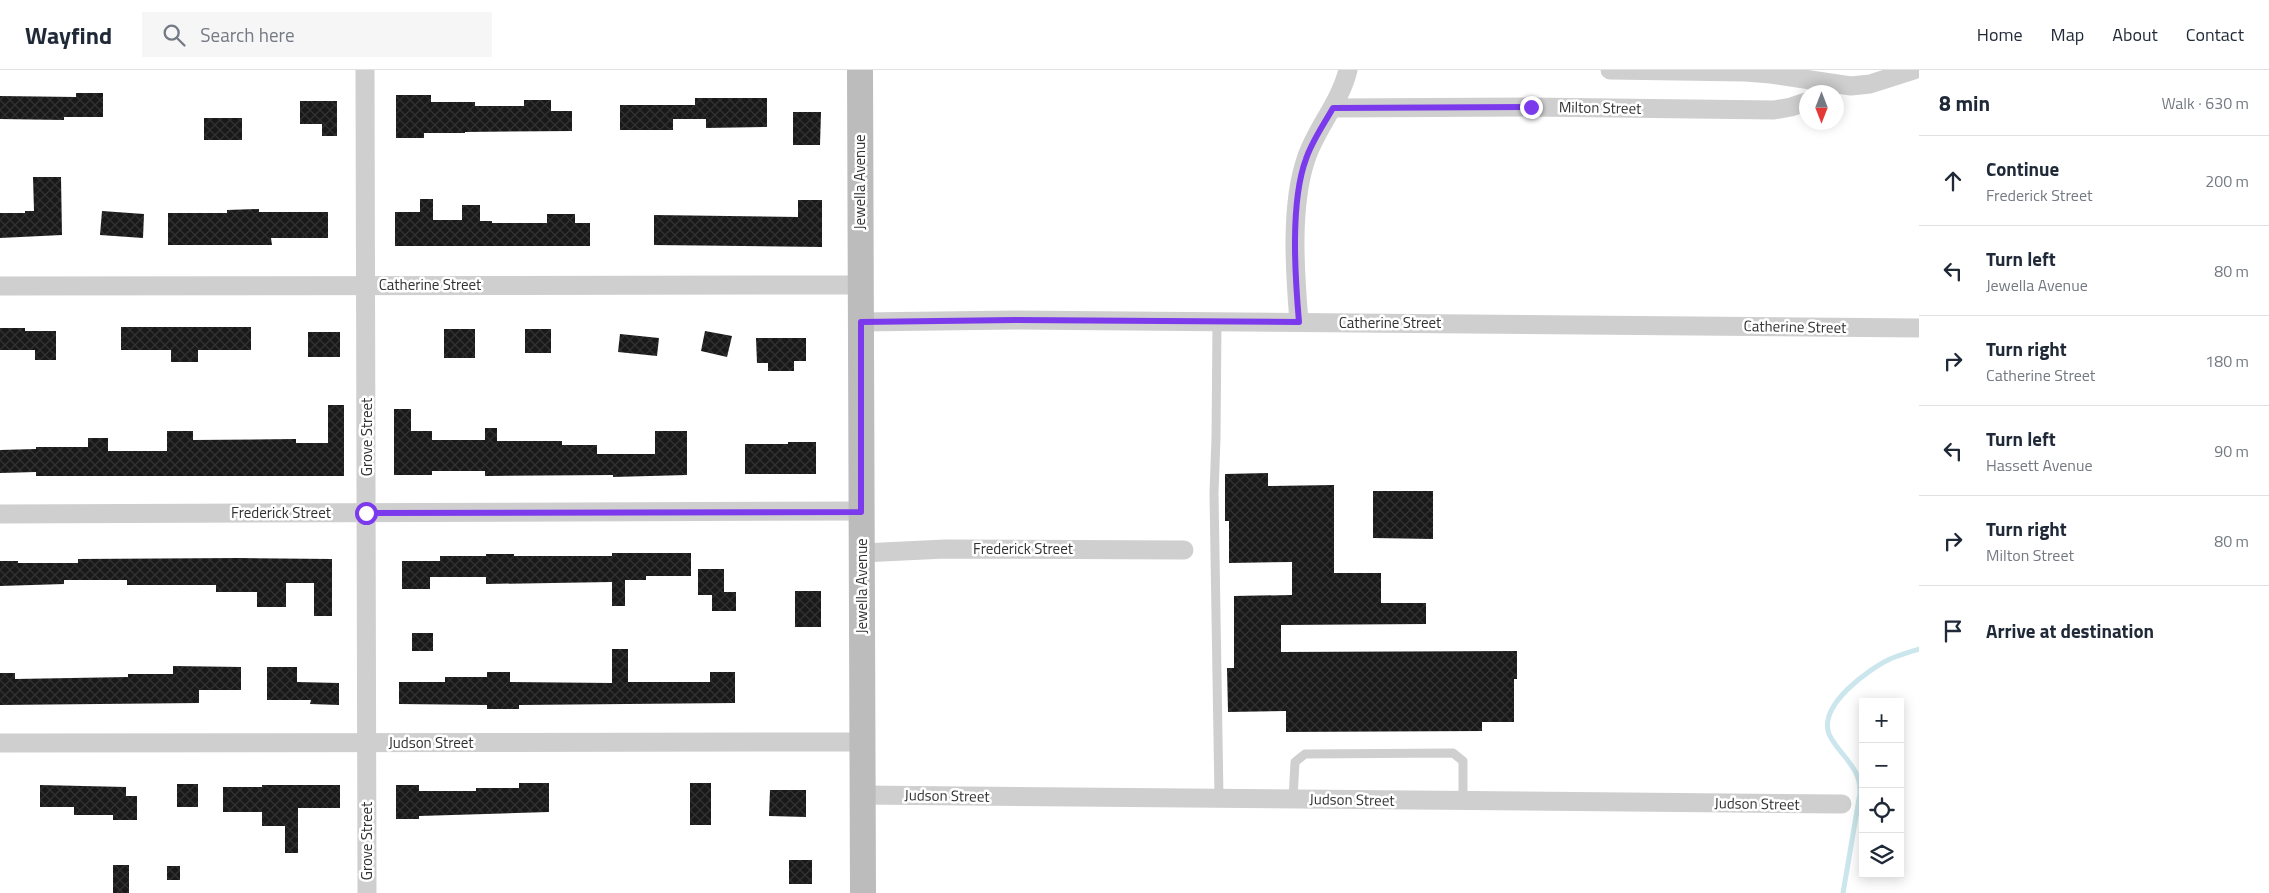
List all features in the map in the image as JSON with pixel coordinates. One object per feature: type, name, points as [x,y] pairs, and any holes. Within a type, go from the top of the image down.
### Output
[{"type":"main road","name":"Jewella Avenue","points":[[860,70],[863,893]]},
{"type":"street","name":"Grove Street","points":[[366,70],[367,893]]},
{"type":"street","points":[[1299,322],[1296,279],[1299,184],[1306,158],[1333,108],[1348,70]]},
{"type":"street","points":[[1610,70],[1745,72],[1851,86]]},
{"type":"street","points":[[1844,88],[1870,84],[1914,70]]},
{"type":"street","name":"Milton Street","points":[[1333,108],[1531,107],[1774,110],[1799,104]]},
{"type":"street","name":"Catherine Street","points":[[0,286],[861,285]]},
{"type":"street","name":"Catherine Street","points":[[861,322],[1015,320],[1919,328]]},
{"type":"street","name":"Frederick Street","points":[[0,514],[861,512]]},
{"type":"street","name":"Frederick Street","points":[[862,552],[945,549],[1184,550]]},
{"type":"street","name":"Judson Street","points":[[0,743],[862,742]]},
{"type":"street","name":"Judson Street","points":[[862,795],[1842,804]]},
{"type":"lane","points":[[1217,322],[1214,493],[1219,798]]},
{"type":"lane","points":[[1293,799],[1295,762],[1305,754],[1453,753],[1463,761],[1463,801]]},
{"type":"building","points":[[76,93],[103,93],[103,117],[64,117],[64,120],[0,119],[0,96],[76,97]]},
{"type":"building","points":[[396,95],[431,95],[431,102],[475,102],[475,106],[524,106],[524,100],[551,100],[551,111],[572,111],[572,131],[424,133],[424,138],[396,138]]},
{"type":"building","points":[[695,98],[767,98],[767,127],[706,128],[706,119],[673,119],[673,130],[620,130],[620,105],[695,105]]},
{"type":"building","points":[[300,101],[337,101],[337,136],[322,136],[322,124],[300,124]]},
{"type":"building","points":[[793,112],[821,112],[820,145],[793,145]]},
{"type":"building","points":[[204,118],[242,118],[242,140],[204,140]]},
{"type":"building","points":[[33,177],[61,177],[62,235],[0,238],[0,213],[34,211]]},
{"type":"building","points":[[420,199],[433,199],[433,220],[462,220],[462,205],[480,205],[480,221],[492,221],[492,223],[547,223],[547,214],[575,214],[575,223],[590,223],[590,246],[395,246],[395,212],[420,212]]},
{"type":"building","points":[[798,200],[822,200],[822,247],[654,245],[654,215],[798,217]]},
{"type":"building","points":[[259,209],[259,212],[328,212],[328,238],[271,238],[272,245],[168,245],[168,213],[227,213],[227,210]]},
{"type":"building","points":[[102,211],[144,214],[143,238],[100,235]]},
{"type":"building","points":[[121,327],[251,327],[251,350],[198,350],[198,362],[171,362],[171,350],[121,350]]},
{"type":"building","points":[[0,328],[25,328],[25,331],[56,331],[56,360],[35,360],[35,350],[0,350]]},
{"type":"building","points":[[444,329],[475,329],[475,358],[444,358]]},
{"type":"building","points":[[525,329],[551,329],[551,353],[525,353]]},
{"type":"building","points":[[705,331],[732,336],[727,357],[701,351]]},
{"type":"building","points":[[308,332],[340,332],[340,357],[308,357]]},
{"type":"building","points":[[620,334],[659,338],[657,356],[618,352]]},
{"type":"building","points":[[756,338],[806,338],[806,361],[794,361],[794,371],[768,371],[768,363],[757,363]]},
{"type":"building","points":[[328,405],[344,405],[344,476],[36,476],[36,472],[0,473],[0,450],[36,449],[36,447],[88,447],[88,438],[108,438],[108,451],[167,451],[167,431],[193,431],[193,440],[296,439],[296,443],[328,443]]},
{"type":"building","points":[[394,409],[411,409],[411,431],[432,431],[432,440],[485,440],[485,428],[497,428],[497,441],[562,441],[562,445],[597,445],[597,454],[655,454],[655,431],[687,431],[687,475],[613,477],[613,475],[485,476],[485,471],[432,471],[432,475],[394,475]]},
{"type":"building","points":[[788,442],[816,442],[816,474],[745,474],[745,444],[788,444]]},
{"type":"building","points":[[1268,473],[1268,486],[1334,485],[1334,573],[1381,573],[1381,603],[1426,603],[1426,624],[1281,625],[1281,652],[1517,651],[1517,679],[1514,679],[1514,722],[1482,722],[1482,731],[1286,732],[1286,711],[1228,712],[1227,668],[1234,668],[1234,596],[1292,595],[1292,562],[1229,563],[1229,521],[1225,521],[1225,474]]},
{"type":"building","points":[[1373,491],[1433,491],[1433,539],[1373,538]]},
{"type":"building","points":[[612,553],[691,553],[691,576],[646,576],[646,580],[625,580],[625,606],[612,606],[612,582],[486,584],[486,577],[430,577],[430,589],[402,589],[402,561],[440,561],[440,556],[486,556],[486,554],[514,554],[514,556],[612,556]]},
{"type":"building","points":[[78,559],[332,559],[332,616],[314,616],[314,583],[286,583],[286,607],[257,607],[257,592],[216,592],[216,585],[127,585],[127,580],[64,580],[64,584],[0,586],[0,561],[18,561],[18,563],[78,563]]},
{"type":"building","points":[[698,569],[724,569],[724,592],[736,592],[736,611],[712,611],[712,595],[698,595]]},
{"type":"building","points":[[795,591],[821,591],[821,627],[795,627]]},
{"type":"building","points":[[412,633],[433,633],[433,651],[412,651]]},
{"type":"building","points":[[612,649],[628,649],[628,682],[710,682],[710,672],[735,672],[735,703],[519,705],[519,709],[487,709],[487,705],[399,704],[399,682],[445,682],[445,677],[487,677],[487,672],[510,672],[510,682],[612,683]]},
{"type":"building","points":[[173,666],[241,667],[241,690],[199,690],[199,703],[0,705],[0,673],[15,673],[15,679],[128,677],[128,674],[173,674]]},
{"type":"building","points":[[267,667],[297,667],[297,682],[339,683],[339,705],[310,704],[311,700],[267,700]]},
{"type":"building","points":[[519,783],[549,783],[549,812],[419,816],[419,819],[396,819],[396,785],[419,785],[419,791],[476,791],[476,788],[519,788]]},
{"type":"building","points":[[690,783],[711,783],[711,825],[690,825]]},
{"type":"building","points":[[177,784],[198,784],[198,807],[177,807]]},
{"type":"building","points":[[40,785],[126,787],[126,796],[137,796],[137,820],[113,820],[113,815],[74,815],[74,807],[40,807]]},
{"type":"building","points":[[262,785],[340,785],[340,808],[298,808],[298,853],[285,853],[285,826],[262,826],[262,812],[223,812],[223,787],[262,787]]},
{"type":"building","points":[[770,790],[806,790],[806,817],[769,816]]},
{"type":"building","points":[[789,860],[812,860],[812,884],[789,884]]},
{"type":"building","points":[[113,865],[129,865],[129,893],[113,893]]},
{"type":"building","points":[[167,866],[180,866],[180,880],[167,880]]},
{"type":"waterway","points":[[1843,893],[1860,787],[1856,772],[1829,734],[1828,723],[1831,711],[1848,689],[1870,671],[1890,659],[1919,649]]},
{"type":"route","points":[[366,513],[861,512],[861,322],[1015,320],[1299,322],[1296,279],[1299,184],[1306,158],[1333,108],[1401,106],[1531,107]]}]
